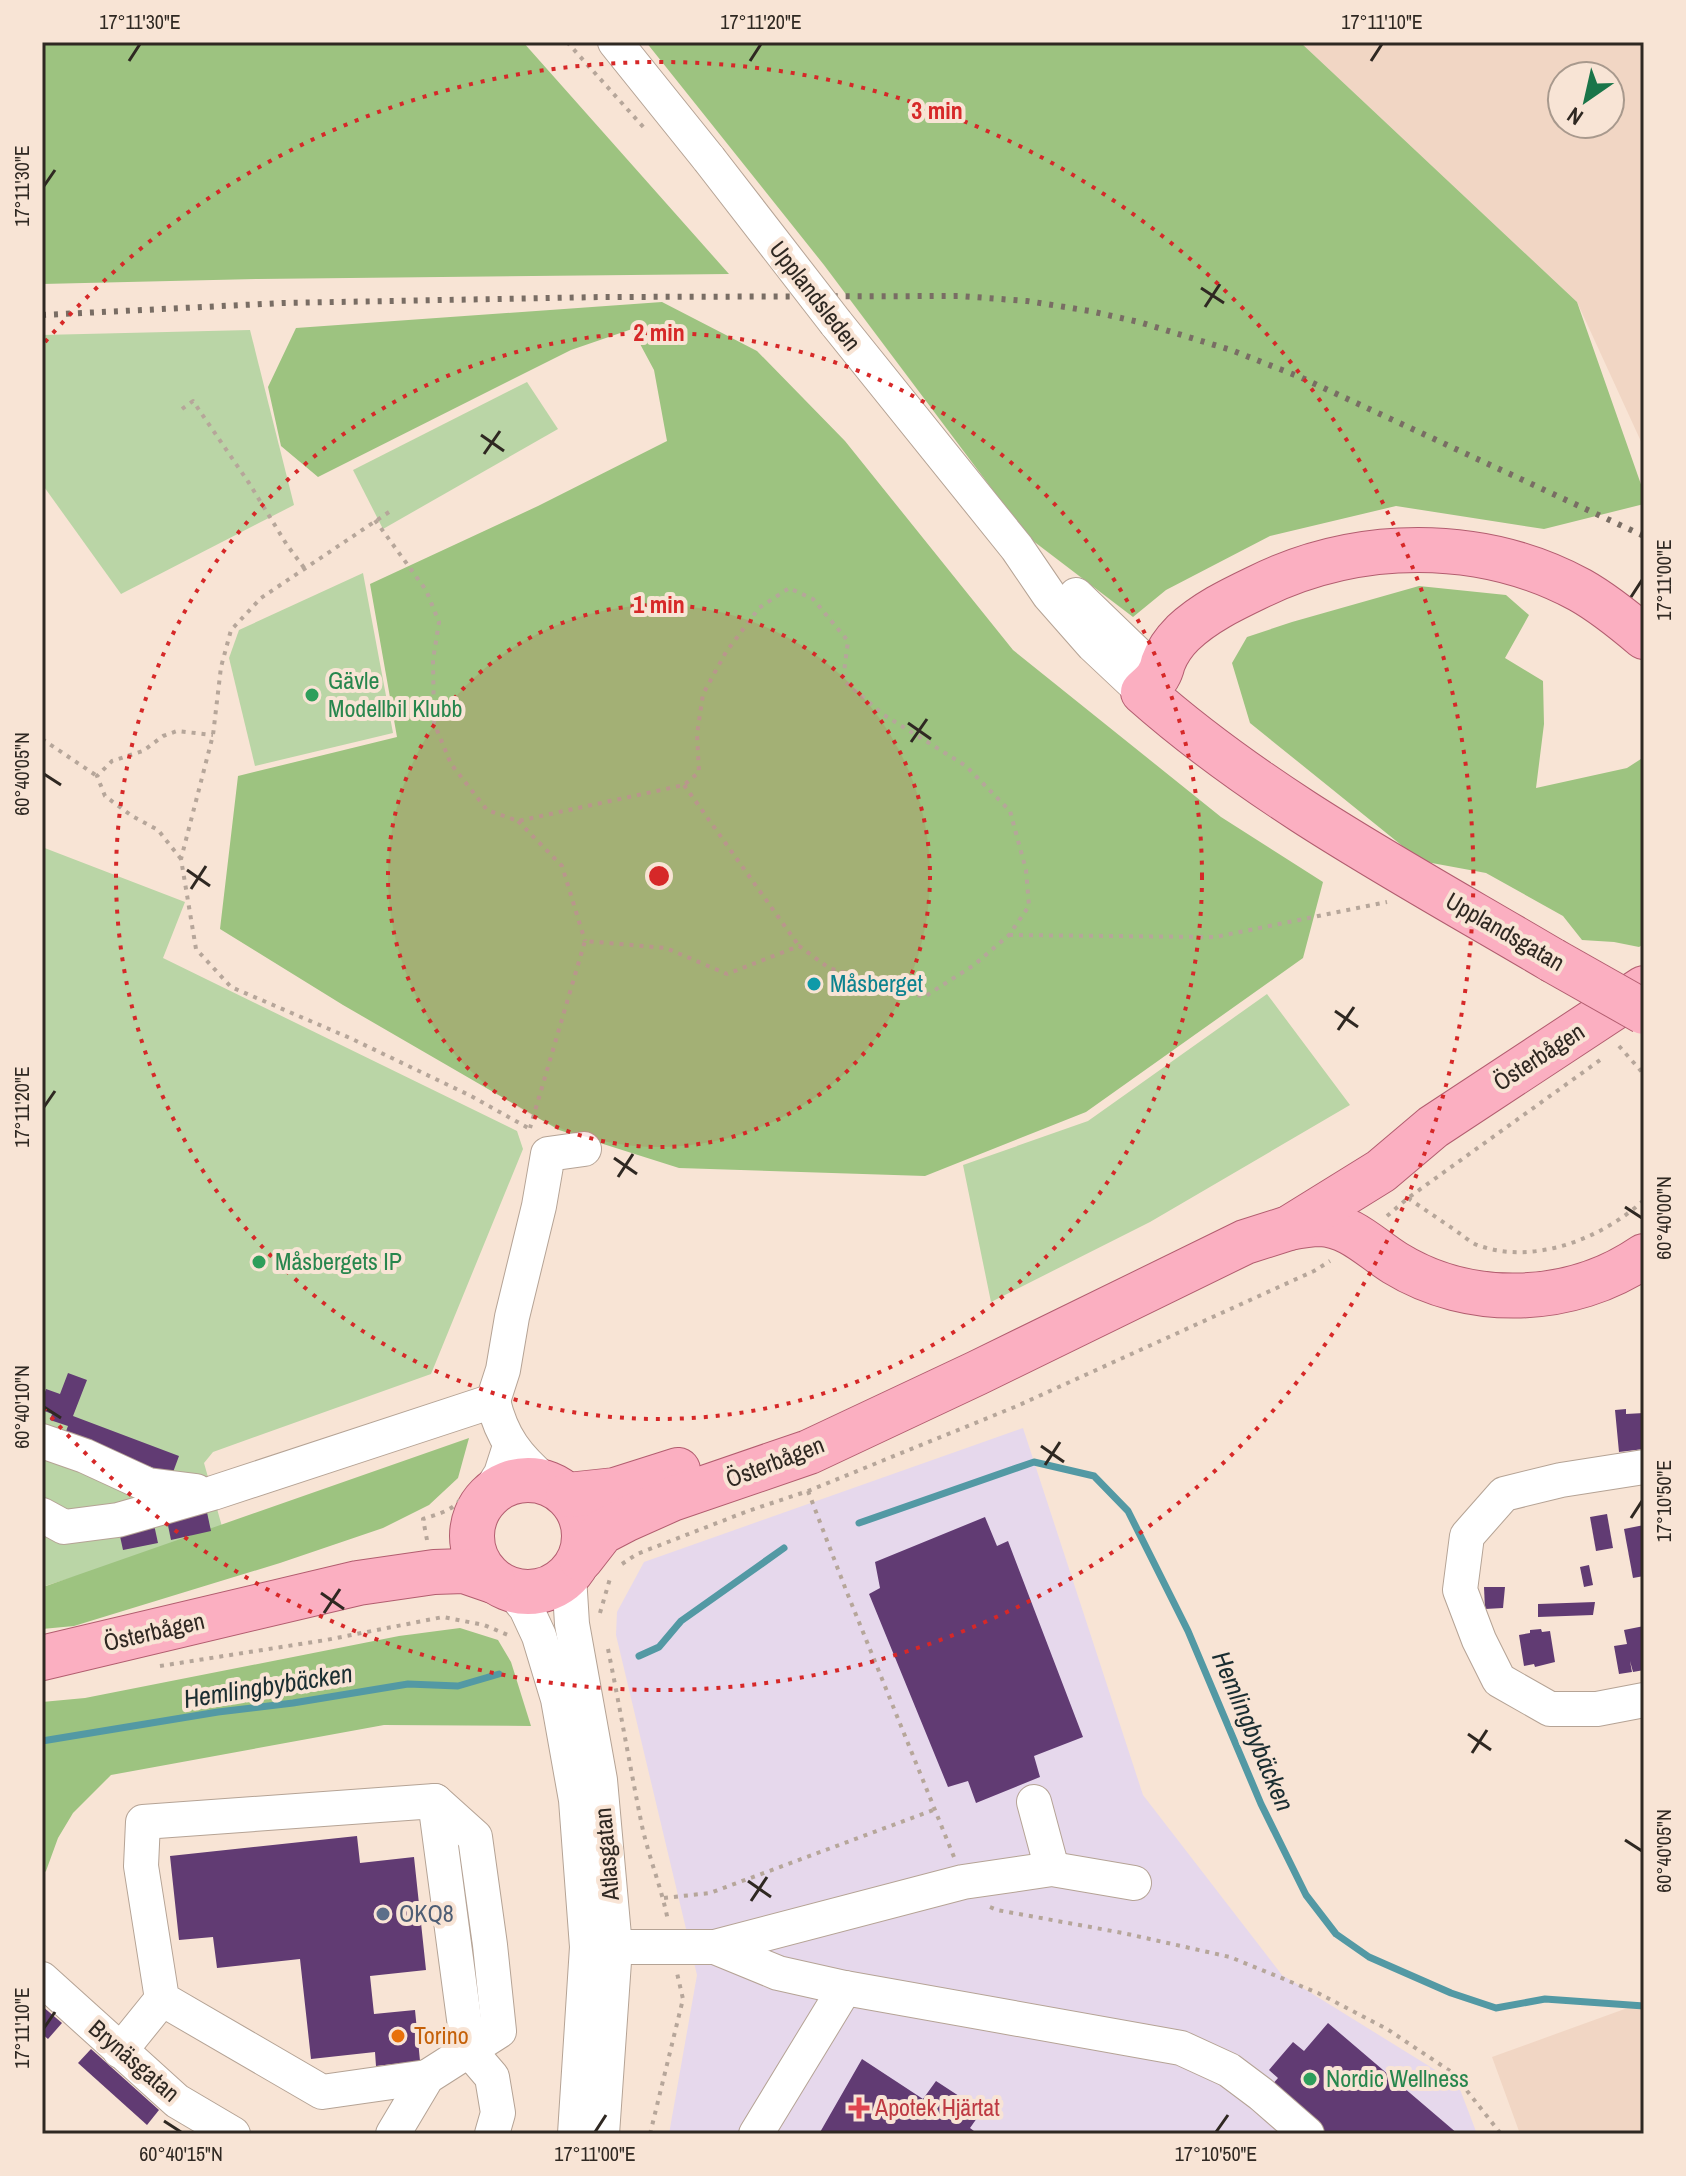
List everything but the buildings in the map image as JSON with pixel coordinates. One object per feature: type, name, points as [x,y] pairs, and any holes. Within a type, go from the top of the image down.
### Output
[{"type":"main road","points":[[1151,684],[1168,651],[1182,634],[1245,593],[1311,564],[1387,551],[1460,553],[1501,560],[1541,573],[1580,590],[1617,614],[1644,637]]},
{"type":"main road","points":[[1151,684],[1186,664],[1224,626],[1263,605],[1320,580],[1388,567],[1458,569],[1534,587],[1604,627],[1644,662]]},
{"type":"main road","name":"Upplandsgatan","points":[[1151,684],[1368,851],[1552,960],[1632,1029]]},
{"type":"main road","name":"Österbågen","points":[[1245,1242],[1280,1213],[1359,1164],[1433,1127],[1644,988]]},
{"type":"main road","name":"Österbågen","points":[[575,1567],[602,1532],[625,1520],[672,1499],[809,1452],[1245,1242],[1289,1228],[1383,1207],[1433,1127]]},
{"type":"main road","points":[[1289,1228],[1320,1224],[1341,1228],[1383,1207]]},
{"type":"main road","points":[[1383,1207],[1393,1235],[1405,1247],[1440,1267],[1484,1277],[1518,1279],[1556,1274],[1592,1264],[1644,1235]]},
{"type":"main road","points":[[1383,1207],[1395,1263],[1435,1283],[1480,1294],[1520,1296],[1559,1292],[1598,1281],[1644,1256]]},
{"type":"main road","name":"Österbågen","points":[[556,1488],[615,1490],[977,1373]]},
{"type":"main road","points":[[518,1480],[556,1488],[582,1518],[585,1539],[575,1567],[552,1588],[532,1593],[502,1586],[479,1565],[472,1546],[471,1528],[476,1500],[501,1485],[518,1480]]},
{"type":"main road","name":"Österbågen","points":[[358,1583],[452,1532],[476,1500]]},
{"type":"main road","name":"Österbågen","points":[[42,1658],[358,1583],[464,1571],[502,1586]]},
{"type":"street","name":"Upplandsleden","points":[[615,42],[1017,548],[1064,582],[1151,684]]},
{"type":"street","points":[[556,1488],[522,1461],[510,1446],[493,1401],[503,1370],[548,1154],[584,1149]]},
{"type":"street","points":[[42,1515],[64,1527],[118,1520],[213,1493],[493,1401]]},
{"type":"street","points":[[42,1441],[85,1456],[148,1485],[213,1493]]},
{"type":"street","points":[[476,1500],[501,1474],[510,1446]]},
{"type":"street","points":[[1644,1467],[1561,1480],[1504,1494],[1467,1536],[1460,1590],[1479,1640],[1499,1680],[1550,1709],[1597,1709],[1644,1700]]},
{"type":"street","name":"Atlasgatan","points":[[575,1567],[572,1624],[600,1780],[602,2134]]},
{"type":"street","name":"Atlasgatan","points":[[502,1586],[526,1608],[539,1636],[558,1699],[601,1947],[575,2134]]},
{"type":"street","points":[[120,2051],[162,1999],[141,1866],[143,1822],[435,1801],[468,2049],[492,2077],[498,2113],[492,2134]]},
{"type":"street","points":[[1034,1802],[1052,1869]]},
{"type":"street","points":[[601,1947],[715,1947],[963,1882],[1052,1869],[1134,1883]]},
{"type":"street","points":[[768,1933],[860,1991]]},
{"type":"street","points":[[715,1947],[778,1973],[860,1991],[1181,2048],[1229,2070],[1307,2134]]},
{"type":"street","name":"Brynäsgatan","points":[[42,1979],[177,2101],[233,2134]]},
{"type":"street","points":[[756,2134],[860,1991]]},
{"type":"street","points":[[162,1999],[322,2092],[427,2077]]},
{"type":"street","points":[[393,2134],[427,2077],[468,2049]]},
{"type":"path","points":[[567,42],[650,133]]},
{"type":"path","points":[[182,409],[193,401],[305,569]]},
{"type":"path","points":[[375,520],[426,590],[439,622],[433,660],[434,723],[451,764],[487,810],[518,821],[562,866],[585,941],[530,1128],[350,1038],[231,987],[196,949],[181,859],[213,735],[221,667],[231,630],[261,598],[375,520],[389,512]]},
{"type":"path","points":[[518,821],[684,785],[699,772],[697,734],[703,694],[726,652],[759,608],[789,588],[813,599],[848,641],[843,680],[884,715],[966,766],[1010,811],[1026,870],[1029,906],[1009,935],[974,965],[924,997],[829,968],[799,946],[684,785]]},
{"type":"path","points":[[97,776],[112,761],[143,751],[163,736],[177,731],[213,735]]},
{"type":"path","points":[[42,739],[97,776],[105,796],[158,830],[181,859]]},
{"type":"path","points":[[1009,935],[1215,937],[1397,900]]},
{"type":"path","points":[[585,941],[666,948],[727,974],[799,946]]},
{"type":"path","points":[[1632,1029],[1644,1077]]},
{"type":"path","points":[[600,1614],[613,1569],[637,1554],[808,1491],[1017,1406],[1314,1271],[1337,1256],[1383,1207],[1607,1055]]},
{"type":"path","points":[[1383,1207],[1478,1246],[1506,1251],[1546,1251],[1595,1234],[1629,1214],[1644,1200]]},
{"type":"path","points":[[428,1544],[423,1519],[476,1500]]},
{"type":"path","points":[[153,1668],[443,1617],[484,1625],[510,1636]]},
{"type":"path","points":[[606,1643],[642,1826],[664,1898],[683,1999],[650,2134]]},
{"type":"path","points":[[664,1898],[710,1893],[936,1809]]},
{"type":"shaded area","points":[[1300,42],[1644,42],[1644,448],[1577,302]]},
{"type":"shaded area","points":[[1023,1428],[1143,1795],[1282,1975],[1458,2084],[1477,2134],[669,2134],[697,1975],[616,1635],[617,1612],[644,1562]]},
{"type":"shaded area","points":[[1644,2002],[1644,2134],[1520,2134],[1492,2057]]},
{"type":"green space","points":[[42,42],[523,42],[729,274],[42,284]]},
{"type":"green space","points":[[646,42],[1300,42],[1577,302],[1644,493],[1644,504],[1544,529],[1396,506],[1270,536],[1166,590],[1133,617],[1028,537],[824,265]]},
{"type":"green space","points":[[662,302],[757,351],[845,441],[1013,650],[1221,817],[1323,882],[1303,958],[1086,1112],[925,1176],[679,1168],[559,1130],[343,1005],[220,929],[238,776],[397,737],[370,584],[538,506],[667,441],[654,370],[632,329],[571,350],[318,477],[281,446],[268,387],[296,328]]},
{"type":"green space","points":[[250,330],[294,505],[121,594],[42,484],[42,335]]},
{"type":"green space","points":[[527,382],[558,429],[383,529],[353,470]]},
{"type":"green space","name":"Gävle Modellbil Klubb","points":[[363,573],[393,733],[255,766],[229,658],[239,630]]},
{"type":"green space","points":[[1419,586],[1506,595],[1529,615],[1505,658],[1543,681],[1544,724],[1536,788],[1627,768],[1644,757],[1644,944],[1639,947],[1582,940],[1563,916],[1486,873],[1421,861],[1250,723],[1232,663],[1247,637]]},
{"type":"green space","name":"Måsbergets IP","points":[[42,847],[185,902],[163,958],[517,1131],[523,1149],[431,1374],[213,1452],[204,1463],[223,1530],[45,1586],[42,1584]]},
{"type":"green space","points":[[1267,994],[1350,1105],[1150,1222],[991,1302],[963,1165],[1088,1121]]},
{"type":"green space","points":[[469,1438],[458,1478],[429,1505],[383,1528],[74,1626],[42,1629],[42,1584],[46,1586]]},
{"type":"green space","points":[[460,1628],[498,1640],[511,1662],[531,1726],[384,1725],[111,1775],[73,1813],[42,1875],[42,1702],[85,1698],[399,1636]]},
{"type":"waterway","name":"Hemlingbybäcken","points":[[859,1523],[1034,1462],[1094,1476],[1128,1511],[1188,1631],[1261,1804],[1306,1895],[1336,1934],[1369,1957],[1451,1993],[1496,2008],[1545,1999],[1644,2006]]},
{"type":"waterway","name":"Hemlingbybäcken","points":[[639,1656],[659,1647],[681,1621],[784,1548]]},
{"type":"waterway","name":"Hemlingbybäcken","points":[[42,1741],[408,1684],[458,1686],[499,1674]]},
{"type":"railway","points":[[42,315],[283,303],[603,297],[960,296],[1027,301],[1139,322],[1231,350],[1300,377],[1644,536]]},
{"type":"place","name":"Gävle Modellbil Klubb","points":[[312,695]]},
{"type":"place","name":"Måsberget","points":[[814,984]]},
{"type":"place","name":"Måsbergets IP","points":[[259,1262]]},
{"type":"place","name":"OKQ8","points":[[383,1914]]},
{"type":"place","name":"Torino","points":[[398,2036]]},
{"type":"place","name":"Nordic Wellness","points":[[1310,2079]]},
{"type":"place","name":"Apotek Hjärtat","points":[[859,2108]]}]
